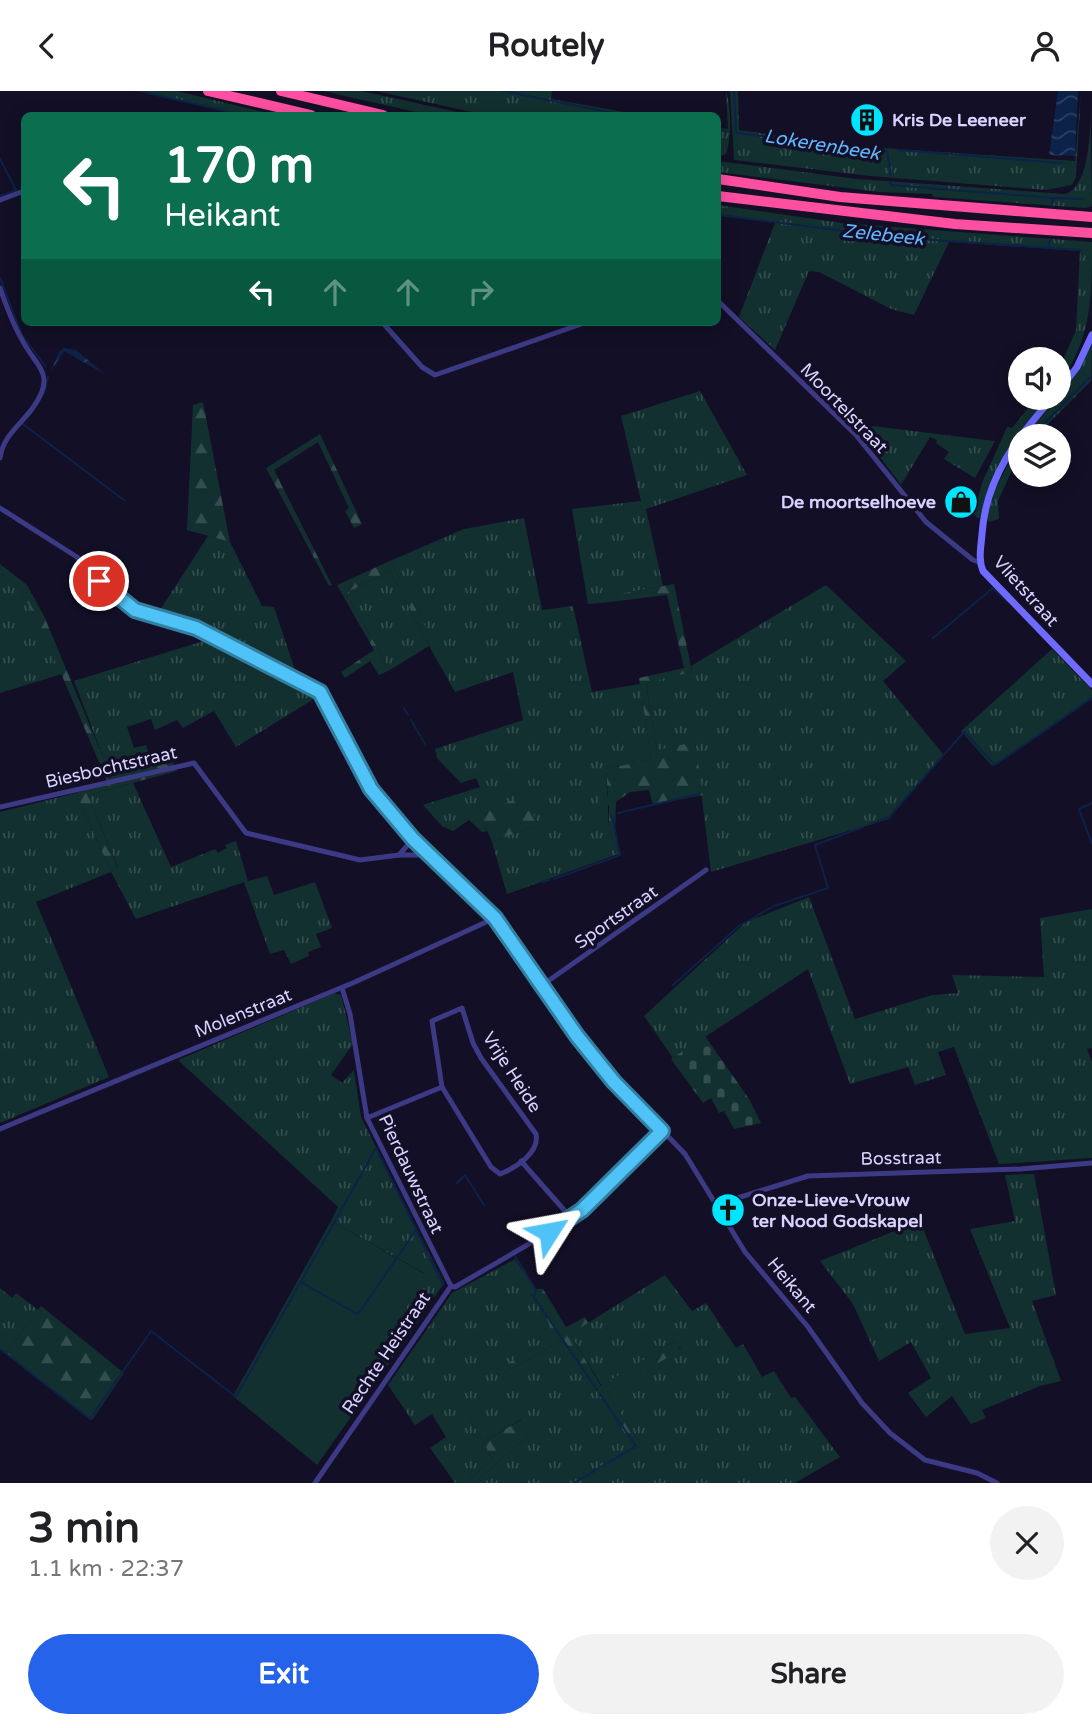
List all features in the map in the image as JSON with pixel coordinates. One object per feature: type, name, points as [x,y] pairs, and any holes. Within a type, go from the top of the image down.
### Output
[{"type":"highway","points":[[208,91],[298,112]]},
{"type":"highway","points":[[281,91],[370,112]]},
{"type":"highway","points":[[721,179],[853,198],[1092,217]]},
{"type":"highway","points":[[721,196],[955,224],[1092,233]]},
{"type":"street","points":[[0,200],[21,192]]},
{"type":"street","points":[[0,288],[13,323],[42,368],[45,378],[35,404],[4,442],[0,457]]},
{"type":"street","name":"Moortelstraat","points":[[721,304],[856,435],[926,522],[979,562]]},
{"type":"street","points":[[386,326],[422,367],[435,375],[576,326]]},
{"type":"street","points":[[1071,375],[1092,335]]},
{"type":"street","name":"Vlietstraat","points":[[1043,410],[1016,440],[1001,464],[985,509],[979,562],[984,571],[1092,684]]},
{"type":"street","name":"Heikant","points":[[0,508],[76,557],[111,594],[135,610],[196,628],[320,692],[371,789],[413,839],[495,918],[541,986],[604,1070],[685,1154],[745,1252],[808,1327],[862,1403],[890,1433],[925,1460],[976,1473],[997,1483]]},
{"type":"street","name":"Biesbochtstraat","points":[[0,807],[194,763],[246,833],[360,860],[400,855],[430,855]]},
{"type":"street","points":[[400,855],[413,839]]},
{"type":"street","name":"Sportstraat","points":[[541,986],[706,870]]},
{"type":"street","name":"Molenstraat","points":[[0,1129],[342,988],[495,918]]},
{"type":"street","name":"Pierdauwstraat","points":[[342,988],[350,1014],[368,1118],[451,1286]]},
{"type":"street","name":"Vrije Heide","points":[[462,1008],[473,1043],[481,1058],[536,1134],[534,1149],[509,1170],[495,1172],[442,1087],[432,1021],[462,1008]]},
{"type":"street","points":[[368,1118],[442,1087]]},
{"type":"street","name":"Rechte Heistraat","points":[[315,1483],[451,1286],[455,1287],[572,1219],[662,1131]]},
{"type":"street","points":[[521,1161],[572,1219]]},
{"type":"street","name":"Bosstraat","points":[[715,1205],[808,1176],[1020,1169],[1092,1163]]},
{"type":"green space","points":[[143,91],[177,91],[264,112],[226,112]]},
{"type":"green space","points":[[323,91],[361,91],[457,112],[416,112]]},
{"type":"green space","points":[[376,91],[552,91],[551,99],[624,112],[472,112]]},
{"type":"green space","points":[[726,91],[730,131],[726,154],[721,156],[721,128],[728,129]]},
{"type":"green space","points":[[730,91],[738,91],[739,130],[853,146],[1075,161],[1081,91],[1076,177],[1072,185],[1046,190],[870,176],[734,160]]},
{"type":"green space","points":[[1090,109],[1092,206],[1086,208],[879,192],[721,172],[721,161],[857,179],[1065,194],[1074,188],[1080,178],[1090,134]]},
{"type":"green space","points":[[721,205],[842,223],[1092,242],[1088,316],[1071,365],[1071,347],[1069,347],[1076,330],[1080,251],[949,242],[914,315],[891,309],[819,272],[809,271],[775,350],[739,317],[775,223],[721,214]]},
{"type":"green space","points":[[1092,344],[1091,381],[1071,401],[1071,381]]},
{"type":"green space","points":[[700,391],[747,475],[646,509],[663,586],[609,596],[610,602],[588,604],[572,509],[641,501],[621,416]]},
{"type":"green space","points":[[203,402],[230,542],[187,530],[193,405]]},
{"type":"green space","points":[[1027,410],[1038,410],[1027,424],[1015,424]]},
{"type":"green space","points":[[1047,410],[1062,410],[1048,424],[1035,424]]},
{"type":"green space","points":[[872,426],[995,441],[975,478],[944,459],[949,452],[930,437],[901,485],[865,437]]},
{"type":"green space","points":[[1007,427],[1008,450],[990,483],[981,517],[977,518],[974,513],[982,483]]},
{"type":"green space","points":[[320,434],[362,524],[354,528],[345,511],[349,508],[318,442],[274,470],[332,585],[329,586],[266,468]]},
{"type":"green space","points":[[1008,465],[1008,479],[998,501],[999,519],[989,522],[987,520],[994,491]]},
{"type":"green space","points":[[524,518],[542,610],[573,606],[592,692],[640,684],[651,759],[606,769],[609,829],[618,854],[507,894],[492,842],[538,825],[481,814],[487,831],[482,832],[469,820],[453,831],[442,826],[423,805],[480,787],[476,778],[461,783],[437,758],[435,749],[523,720],[513,672],[455,692],[429,646],[390,670],[346,593],[390,571],[429,645],[433,642],[390,561],[464,529]]},
{"type":"green space","points":[[208,536],[230,542],[262,606],[274,607],[296,673],[195,624],[158,613]]},
{"type":"green space","points":[[390,561],[434,643],[429,645],[390,571],[346,593],[390,670],[379,675],[370,661],[345,678],[341,672],[374,650],[337,585]]},
{"type":"green space","points":[[0,564],[27,585],[44,616],[110,774],[173,762],[177,771],[88,795],[118,869],[111,872],[76,793],[108,783],[21,589],[0,573]]},
{"type":"green space","points":[[0,573],[21,589],[62,674],[0,693]]},
{"type":"green space","points":[[674,584],[692,672],[646,683],[657,750],[695,742],[703,795],[653,805],[649,790],[630,792],[616,802],[615,831],[621,854],[618,854],[609,829],[609,805],[601,807],[599,799],[608,796],[606,769],[651,759],[639,678],[684,668],[667,595],[610,602],[608,596]]},
{"type":"green space","points":[[826,585],[906,661],[883,681],[943,754],[889,819],[711,872],[695,743],[657,751],[646,682],[692,672],[691,666]]},
{"type":"green space","points":[[210,639],[311,690],[317,697],[236,747],[214,711],[183,728],[177,720],[155,730],[151,719],[127,727],[134,748],[146,745],[153,766],[110,775],[74,681]]},
{"type":"green space","points":[[1052,649],[1092,690],[1092,697],[992,766],[961,731]]},
{"type":"green space","points":[[133,783],[171,867],[215,849],[218,853],[227,848],[225,845],[236,841],[248,881],[267,876],[274,895],[315,882],[332,928],[316,934],[321,947],[291,964],[284,950],[270,954],[244,882],[136,919],[111,872],[118,868],[88,795]]},
{"type":"green space","points":[[76,793],[111,872],[36,902],[109,1077],[0,1123],[0,812]]},
{"type":"green space","points":[[525,795],[538,825],[492,842],[480,814]]},
{"type":"green space","points":[[809,897],[855,1019],[932,995],[958,993],[952,975],[1044,977],[1040,918],[1092,909],[1092,1048],[1087,1049],[1092,1062],[1092,1158],[999,1164],[954,1047],[938,1052],[946,1075],[915,1085],[908,1067],[850,1084],[808,969],[673,1058],[644,1016],[746,922]]},
{"type":"green space","points":[[335,993],[341,995],[353,1044],[331,1075],[342,1083],[354,1070],[361,1117],[444,1283],[407,1338],[394,1330],[424,1273],[331,1221],[338,1207],[178,1060]]},
{"type":"green space","points":[[705,1036],[749,1099],[761,1123],[734,1129],[724,1111],[719,1113],[711,1098],[703,1103],[671,1059]]},
{"type":"green space","points":[[1034,1174],[1056,1295],[1032,1301],[1061,1381],[1040,1386],[982,1410],[986,1418],[971,1424],[952,1396],[926,1417],[908,1393],[931,1378],[911,1342],[879,1361],[853,1304],[820,1261],[920,1221],[965,1334],[1010,1328],[970,1229],[1015,1221],[1005,1175]]},
{"type":"green space","points":[[331,1221],[425,1274],[394,1329],[407,1338],[317,1465],[233,1396]]},
{"type":"green space","points":[[515,1259],[535,1289],[531,1294],[557,1335],[496,1370],[499,1376],[563,1340],[635,1449],[641,1445],[607,1392],[681,1349],[674,1341],[602,1386],[570,1334],[665,1275],[692,1311],[706,1303],[736,1348],[743,1344],[762,1377],[774,1371],[791,1398],[795,1397],[840,1457],[795,1483],[474,1483],[533,1432],[521,1419],[487,1440],[464,1408],[493,1459],[465,1483],[455,1483],[430,1448],[446,1437],[432,1414],[415,1425],[388,1385],[452,1293]]},
{"type":"green space","points":[[0,1288],[12,1298],[16,1293],[38,1310],[5,1353],[0,1349]]},
{"type":"green space","points":[[535,1289],[543,1289],[566,1327],[585,1317],[588,1323],[570,1334],[601,1386],[674,1341],[681,1350],[607,1392],[641,1445],[635,1449],[563,1340],[499,1376],[496,1370],[556,1335],[531,1293]]},
{"type":"green space","points":[[41,1306],[124,1373],[92,1420],[5,1353]]},
{"type":"green space","points":[[468,1406],[487,1440],[522,1419],[533,1432],[474,1483],[465,1483],[493,1459],[464,1408]]},
{"type":"water","points":[[1058,91],[1078,91],[1075,156],[1049,155]]},
{"type":"water","points":[[64,348],[76,350],[106,375],[64,351],[50,373],[59,352]]},
{"type":"waterway","name":"Zelebeek","points":[[139,91],[230,112]]},
{"type":"waterway","points":[[503,91],[608,112]]},
{"type":"waterway","name":"Lokerenbeek","points":[[734,91],[736,133],[887,151],[891,175]]},
{"type":"waterway","points":[[721,130],[726,131]]},
{"type":"waterway","points":[[898,150],[1061,163]]},
{"type":"waterway","points":[[0,159],[16,190],[0,196]]},
{"type":"waterway","name":"Lokerenbeek","points":[[890,182],[891,185],[1053,198],[1052,206]]},
{"type":"waterway","points":[[1053,198],[1083,199]]},
{"type":"waterway","name":"Zelebeek","points":[[721,215],[891,237],[1081,250]]},
{"type":"waterway","name":"Lokerenbeek","points":[[1049,246],[1050,239]]},
{"type":"waterway","points":[[0,278],[22,335],[46,367]]},
{"type":"waterway","points":[[1044,424],[1092,375]]},
{"type":"waterway","points":[[44,393],[48,377]]},
{"type":"waterway","points":[[23,424],[125,501]]},
{"type":"waterway","points":[[933,638],[993,588],[1008,602]]},
{"type":"waterway","points":[[870,824],[889,817],[964,732],[995,765],[1092,698]]},
{"type":"waterway","points":[[404,708],[408,715]]},
{"type":"waterway","points":[[411,720],[425,744]]},
{"type":"waterway","points":[[618,813],[699,792]]},
{"type":"waterway","points":[[1092,803],[1079,809],[1092,844]]},
{"type":"waterway","points":[[554,879],[620,855],[612,816]]},
{"type":"waterway","points":[[673,985],[739,926],[774,906],[828,888],[815,845],[863,827]]},
{"type":"waterway","points":[[542,882],[549,880]]},
{"type":"waterway","points":[[0,1349],[90,1419],[151,1331],[236,1397],[376,1148],[443,1285]]},
{"type":"waterway","points":[[456,1184],[465,1175],[484,1205]]},
{"type":"waterway","points":[[359,1313],[416,1230]]},
{"type":"waterway","points":[[515,1256],[536,1290],[534,1297],[597,1390]]},
{"type":"waterway","points":[[301,1282],[357,1314]]},
{"type":"waterway","points":[[574,1483],[636,1446],[600,1394]]},
{"type":"place","name":"Kris De Leeneer","points":[[867,120]]},
{"type":"place","name":"De moortselhoeve","points":[[961,502]]},
{"type":"place","name":"Onze-Lieve-Vrouw ter Nood Godskapel","points":[[728,1210]]},
{"type":"route","points":[[99,581],[111,594],[135,610],[196,628],[320,692],[371,789],[413,839],[495,918],[577,1036],[614,1082],[662,1131],[572,1219],[549,1232]]}]
